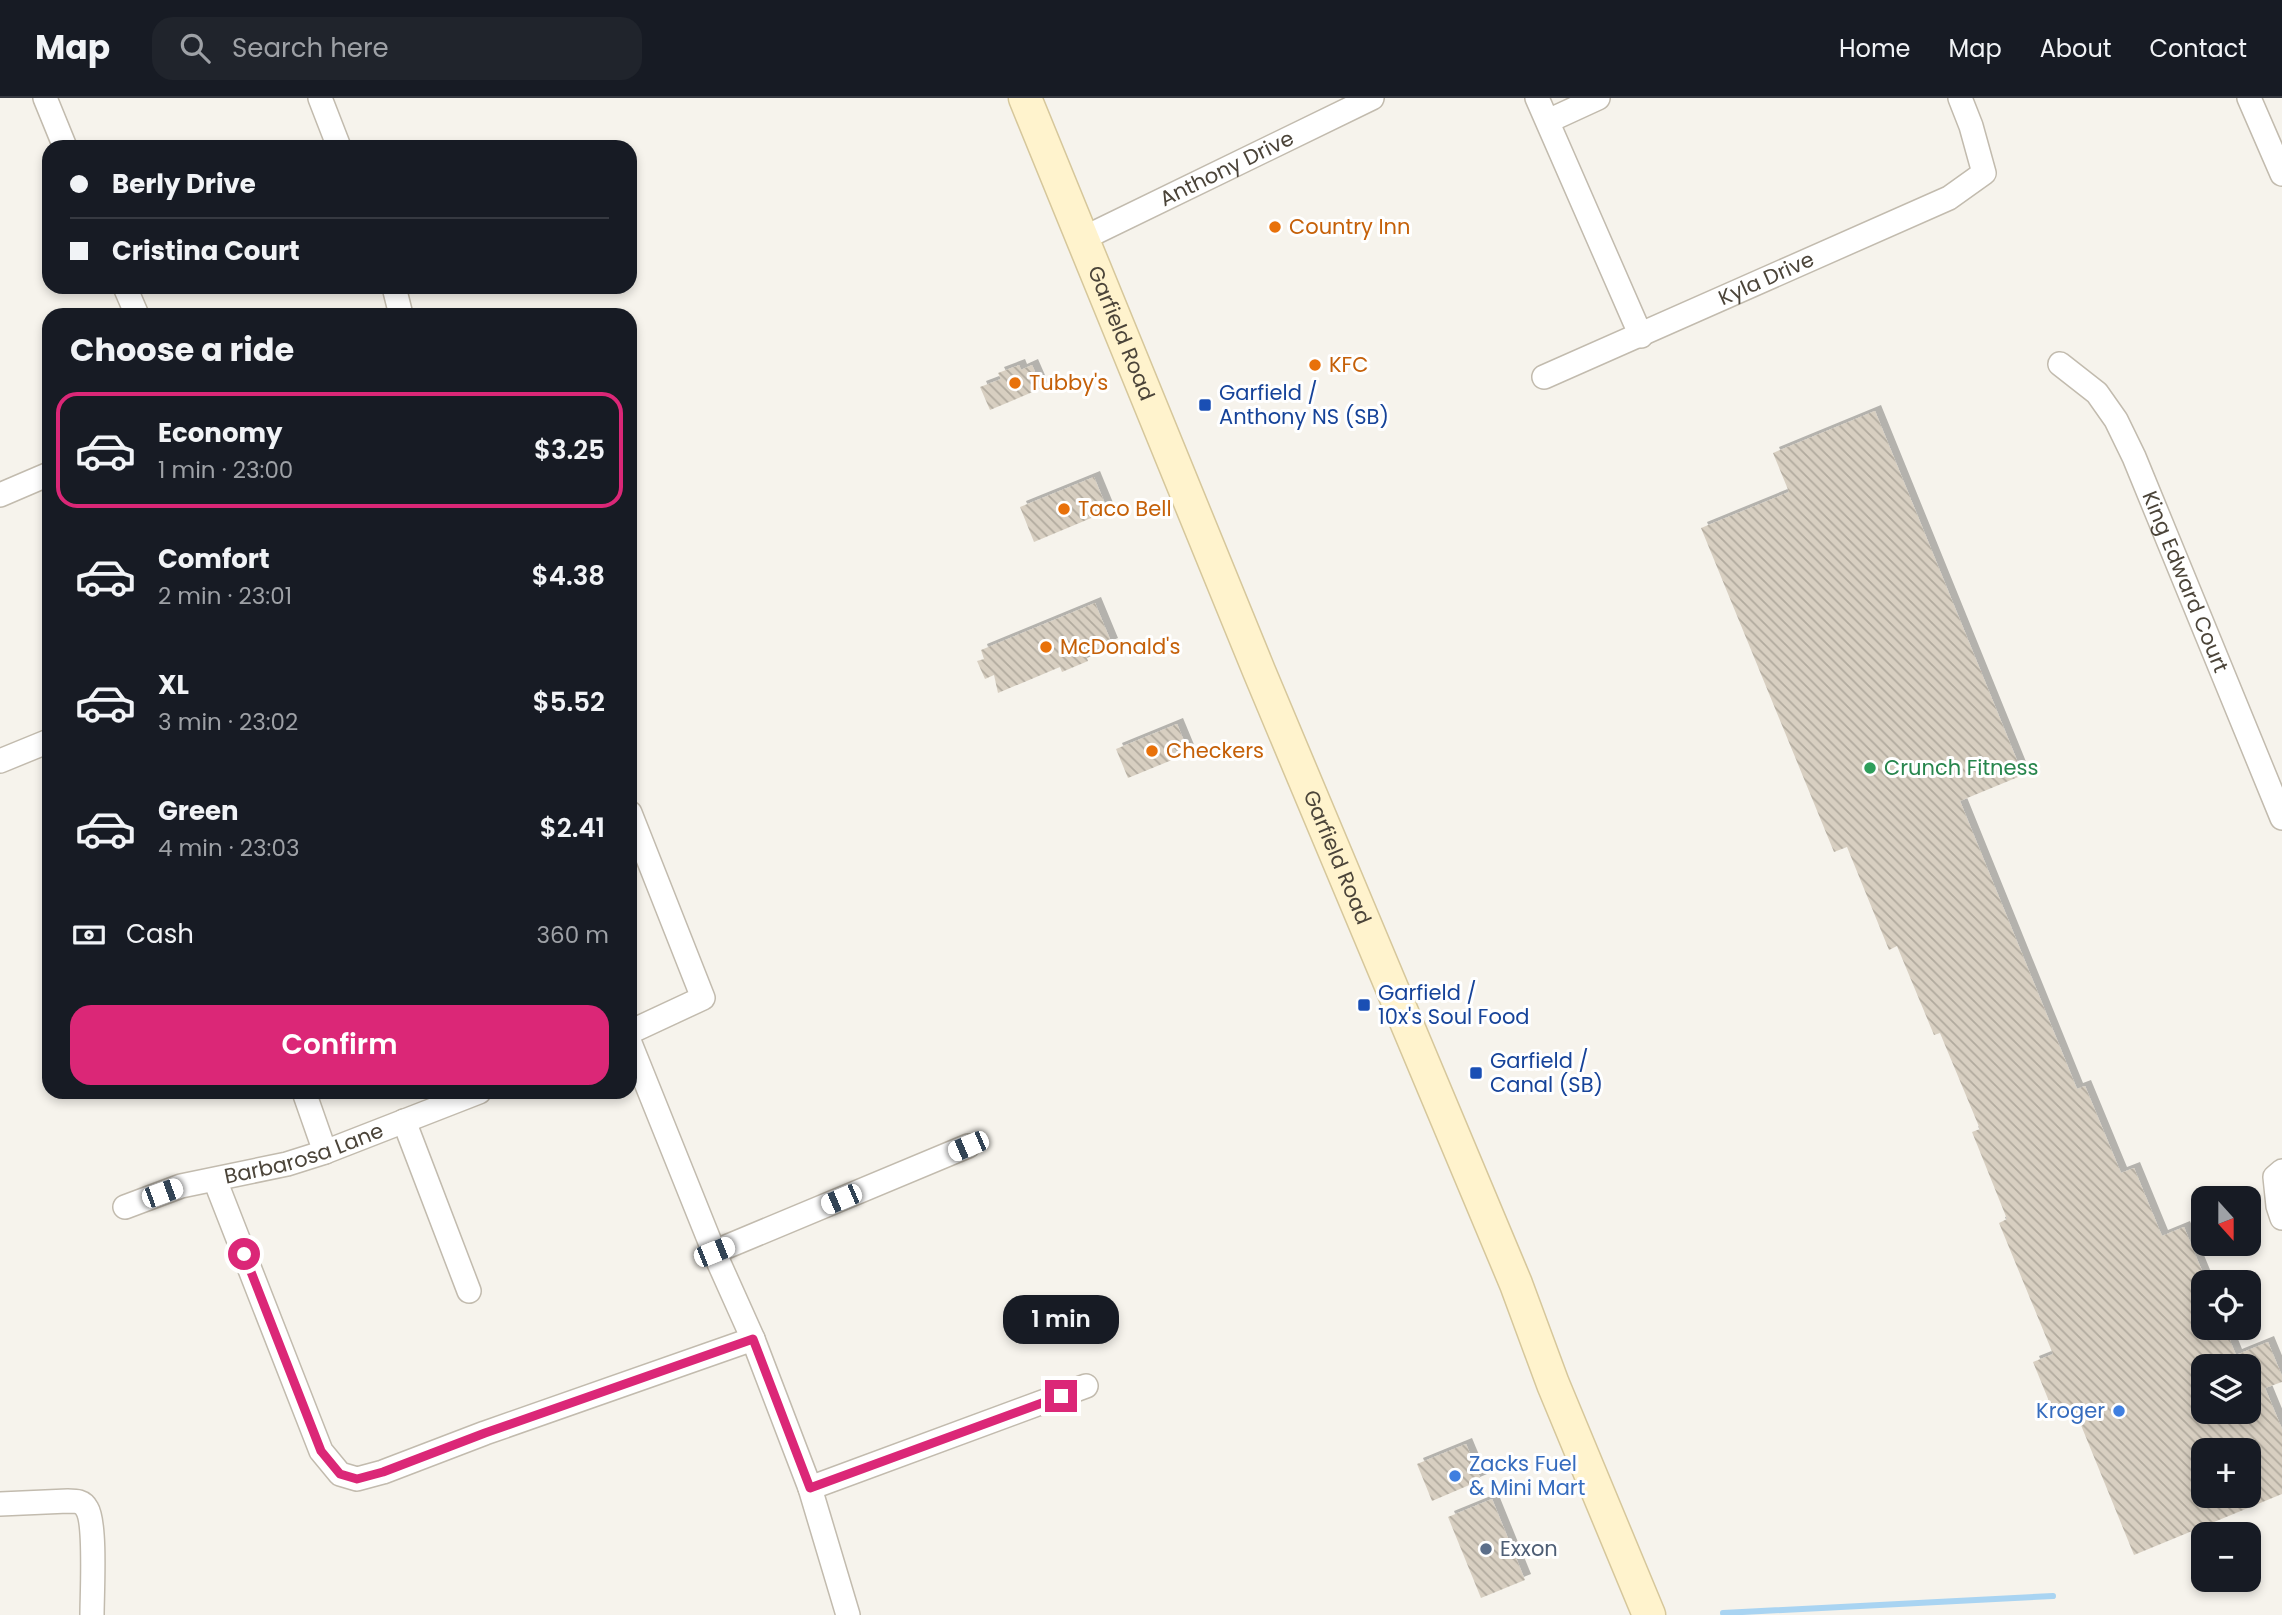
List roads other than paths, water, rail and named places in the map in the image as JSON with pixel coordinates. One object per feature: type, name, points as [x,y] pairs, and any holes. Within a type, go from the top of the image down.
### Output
[{"type":"main road","name":"Garfield Road","points":[[1025,98],[1357,909],[1516,1284],[1553,1384],[1649,1615]]},
{"type":"street","points":[[45,98],[62,140]]},
{"type":"street","points":[[320,98],[336,140]]},
{"type":"street","name":"Anthony Drive","points":[[1082,239],[1372,98]]},
{"type":"street","points":[[1537,98],[1641,336]]},
{"type":"street","points":[[1548,121],[1598,98]]},
{"type":"street","name":"Kyla Drive","points":[[1544,377],[1949,198],[1984,173],[1971,125],[1960,98]]},
{"type":"street","points":[[2249,98],[2282,174]]},
{"type":"street","name":"King Edward Court","points":[[2060,364],[2097,393],[2116,419],[2282,818]]},
{"type":"street","points":[[0,495],[42,477]]},
{"type":"street","points":[[0,761],[42,744]]},
{"type":"street","points":[[637,831],[703,998],[637,1028]]},
{"type":"street","points":[[637,1060],[714,1252],[753,1339],[810,1488],[848,1615]]},
{"type":"street","points":[[306,1099],[325,1152]]},
{"type":"street","name":"Barbarosa Lane","points":[[125,1207],[181,1186],[287,1164],[325,1152],[461,1099]]},
{"type":"street","points":[[404,1121],[469,1291]]},
{"type":"street","points":[[714,1252],[968,1146]]},
{"type":"street","points":[[2282,1171],[2275,1177],[2274,1184],[2282,1218]]},
{"type":"street","points":[[215,1180],[321,1451],[346,1477],[357,1479],[383,1472],[485,1433],[753,1339]]},
{"type":"street","points":[[810,1488],[1086,1386]]},
{"type":"street","points":[[0,1504],[79,1501],[85,1505],[91,1521],[92,1615]]},
{"type":"waterway","points":[[1723,1613],[2053,1596]]},
{"type":"place","name":"Country Inn","points":[[1275,227]]},
{"type":"place","name":"KFC","points":[[1315,365]]},
{"type":"place","name":"Tubby's","points":[[1015,383]]},
{"type":"place","name":"Garfield / Anthony NS (SB)","points":[[1205,405]]},
{"type":"place","name":"Taco Bell","points":[[1064,509]]},
{"type":"place","name":"McDonald's","points":[[1046,647]]},
{"type":"place","name":"Checkers","points":[[1152,751]]},
{"type":"place","name":"Crunch Fitness","points":[[1870,768]]},
{"type":"place","name":"Garfield / 10x's Soul Food","points":[[1364,1005]]},
{"type":"place","name":"Garfield / Canal (SB)","points":[[1476,1073]]},
{"type":"place","name":"Kroger","points":[[2119,1411]]},
{"type":"place","name":"Zacks Fuel & Mini Mart","points":[[1455,1476]]},
{"type":"place","name":"Exxon","points":[[1486,1549]]}]
